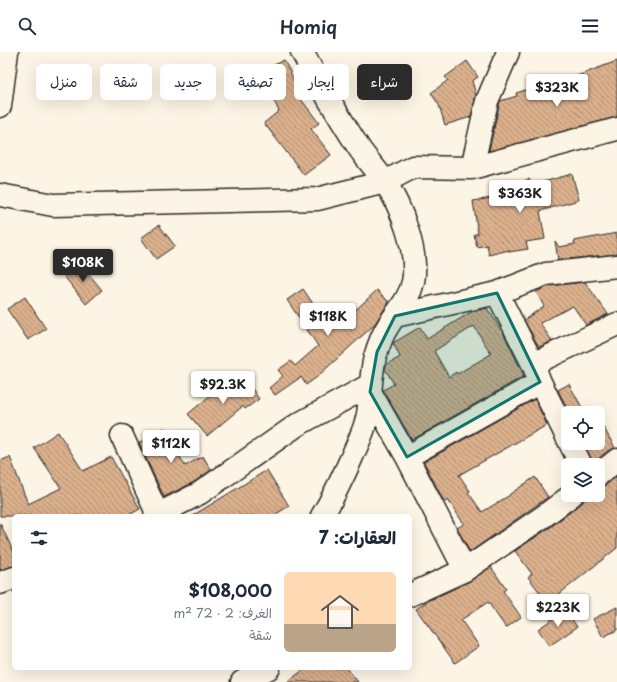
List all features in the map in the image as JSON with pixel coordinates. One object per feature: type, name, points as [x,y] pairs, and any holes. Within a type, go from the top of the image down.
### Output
[{"type":"street","points":[[0,106],[7,52]]},
{"type":"street","points":[[302,52],[325,94],[363,154],[385,182],[403,216],[411,240],[413,257],[413,280],[410,294],[387,328],[373,366],[368,415],[342,479],[323,514]]},
{"type":"street","points":[[472,168],[487,101],[508,52]]},
{"type":"street","points":[[0,195],[53,205],[316,199],[385,182],[413,167],[472,168],[617,129]]},
{"type":"street","points":[[395,316],[497,292],[546,274],[617,266]]},
{"type":"street","points":[[497,292],[561,425]]},
{"type":"street","points":[[407,457],[536,373],[617,324]]},
{"type":"street","points":[[370,389],[465,570]]},
{"type":"street","points":[[158,514],[200,492],[297,425],[370,389]]},
{"type":"street","points":[[122,436],[156,514]]},
{"type":"street","points":[[605,469],[617,460]]},
{"type":"street","points":[[412,594],[465,570],[563,502]]},
{"type":"street","points":[[0,583],[12,579]]},
{"type":"street","points":[[231,682],[234,670]]},
{"type":"street","points":[[242,682],[265,670]]},
{"type":"highlighted area","points":[[497,293],[540,382],[407,457],[370,392],[377,352],[395,316]]},
{"type":"building","points":[[284,60],[286,64],[276,64]]},
{"type":"building","points":[[467,61],[478,77],[472,81],[476,95],[471,117],[445,125],[439,105],[431,93],[448,80],[445,77]]},
{"type":"building","points":[[617,61],[617,117],[489,151],[500,101],[517,96],[516,93],[541,85],[542,89]]},
{"type":"building","points":[[286,64],[294,80],[294,100],[302,100],[319,123],[311,129],[331,155],[304,175],[264,123],[279,111],[274,100],[286,100]]},
{"type":"building","points":[[572,174],[579,200],[540,211],[545,239],[526,242],[528,249],[509,252],[509,250],[489,255],[487,245],[477,247],[474,234],[478,234],[473,201],[504,196],[502,191],[529,179],[532,185]]},
{"type":"building","points":[[159,225],[175,246],[156,259],[141,238]]},
{"type":"building","points":[[617,233],[617,254],[558,260],[555,241],[559,247],[575,244],[574,241]]},
{"type":"building","points":[[80,263],[102,290],[86,304],[64,276]]},
{"type":"building","points":[[585,282],[608,314],[586,325],[573,306],[540,323],[552,341],[539,347],[524,320],[544,306],[536,292],[549,286]]},
{"type":"building","points":[[303,289],[332,332],[377,290],[389,302],[374,325],[317,377],[306,385],[301,377],[275,395],[269,388],[283,376],[278,370],[291,361],[295,366],[318,346],[287,300]]},
{"type":"building","points":[[25,297],[46,329],[28,340],[7,309]]},
{"type":"building","points":[[487,308],[504,334],[524,376],[412,440],[383,390],[394,384],[385,369],[386,365],[400,357],[393,343],[420,327],[427,339],[471,312]],"holes":[[[474,326],[491,354],[457,374],[456,372],[449,377],[434,351]]]},
{"type":"building","points":[[242,374],[259,399],[245,409],[243,406],[207,436],[188,414],[218,389]]},
{"type":"building","points":[[569,384],[581,406],[566,406],[558,390]]},
{"type":"building","points":[[535,399],[547,425],[459,475],[470,491],[468,492],[482,512],[510,495],[535,477],[548,497],[470,552],[457,528],[464,524],[448,500],[445,502],[441,496],[424,462]]},
{"type":"building","points":[[164,428],[185,466],[203,456],[211,470],[194,482],[164,497],[139,443]]},
{"type":"building","points":[[605,430],[615,448],[609,450],[599,458],[591,458],[587,450],[605,450]]},
{"type":"building","points":[[58,432],[83,471],[111,457],[140,509],[131,514],[12,514],[12,516],[0,516],[0,461],[10,457],[28,504],[61,488],[34,448]]},
{"type":"building","points":[[267,470],[289,506],[276,514],[195,514]]},
{"type":"building","points":[[617,476],[617,548],[548,603],[528,577],[532,574],[515,551],[552,526],[583,502],[605,502],[606,485]]},
{"type":"building","points":[[0,523],[12,549],[12,567],[0,570]]},
{"type":"building","points":[[491,567],[506,589],[503,591],[521,617],[506,628],[488,602],[461,620],[479,646],[455,663],[416,609],[428,601],[470,581]]},
{"type":"building","points":[[617,607],[617,630],[603,637],[593,619]]},
{"type":"building","points":[[566,610],[577,627],[549,646],[538,629]]},
{"type":"building","points":[[303,670],[349,670],[358,682],[287,682]]}]
